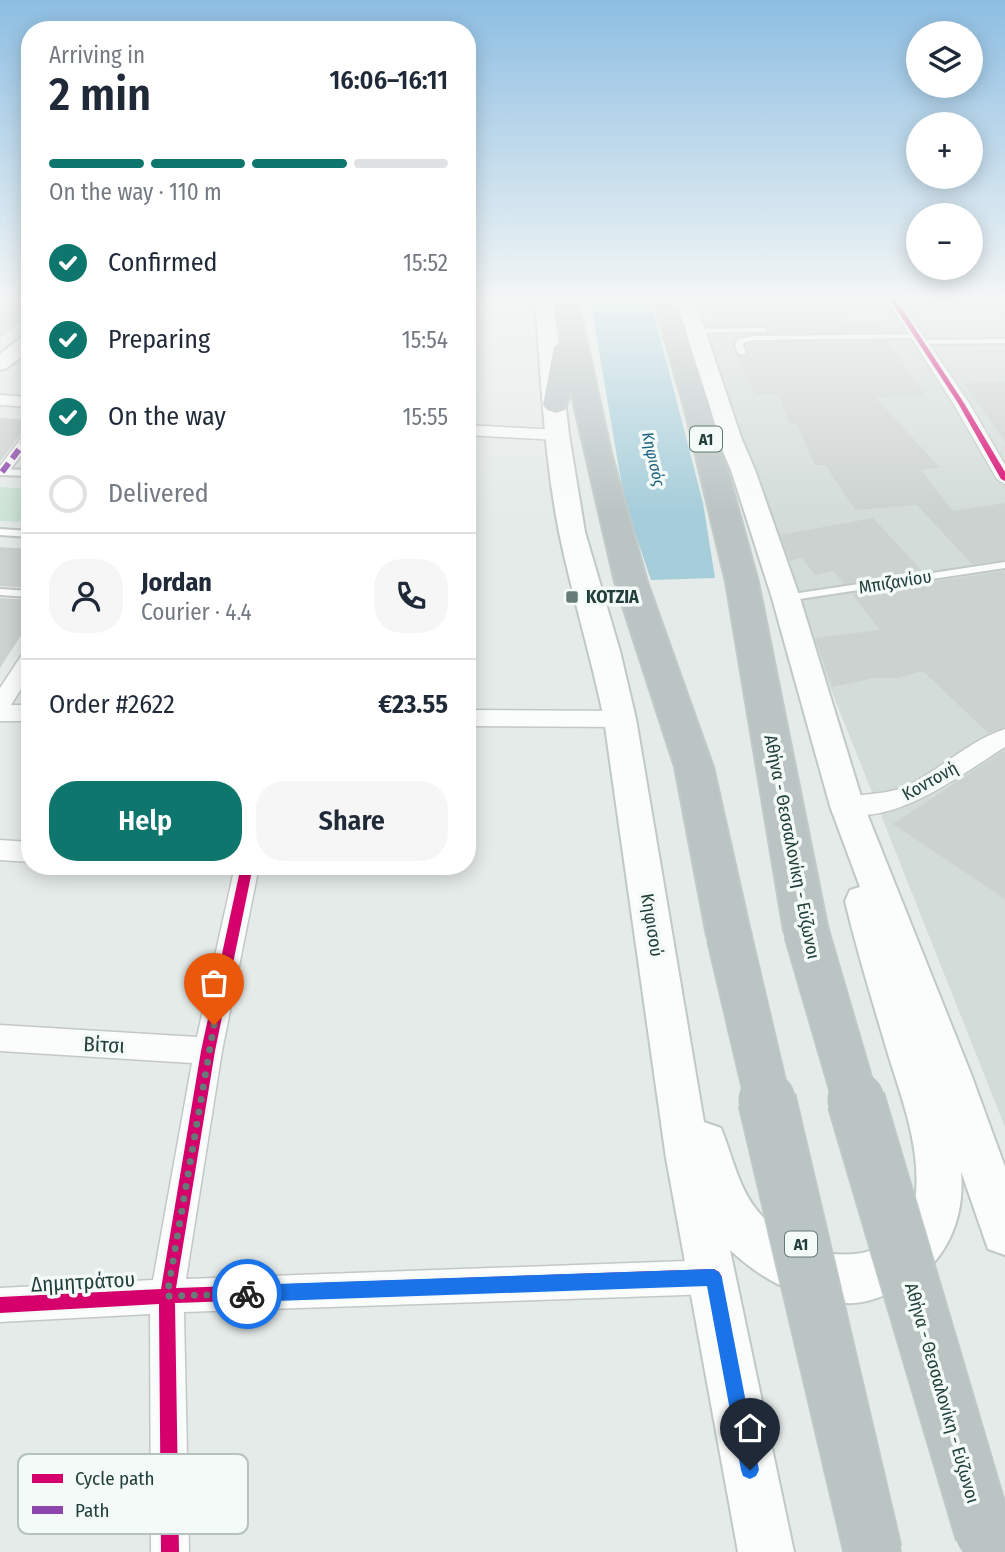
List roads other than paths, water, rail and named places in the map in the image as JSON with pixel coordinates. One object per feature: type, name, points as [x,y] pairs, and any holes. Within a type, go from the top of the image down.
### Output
[{"type":"highway","points":[[556,420],[564,370]]},
{"type":"highway","name":"Α1","points":[[579,370],[597,453],[631,582],[694,767],[736,963],[873,1552]]},
{"type":"highway","name":"Αθήνα - Θεσσαλονίκη - Εύζωνοι","points":[[686,370],[742,582],[806,931],[989,1552]]},
{"type":"highway","points":[[730,440],[749,546],[742,582]]},
{"type":"main road","name":"Κηφισού","points":[[551,370],[572,532],[605,651],[620,719],[688,1158],[765,1552]]},
{"type":"main road","points":[[708,370],[786,598],[847,806],[950,1074],[1005,1232]]},
{"type":"main road","points":[[662,987],[721,1198],[747,1234],[779,1260],[791,1266],[817,1277],[854,1281],[894,1270],[921,1246],[936,1214],[938,1177],[934,1135],[869,924],[854,863],[847,806]]},
{"type":"street","points":[[938,370],[1005,479]]},
{"type":"street","points":[[0,400],[21,401]]},
{"type":"street","points":[[476,429],[556,420]]},
{"type":"street","points":[[1,472],[21,446]]},
{"type":"street","points":[[0,705],[21,672]]},
{"type":"street","points":[[0,713],[21,713]]},
{"type":"street","points":[[476,718],[620,719]]},
{"type":"street","name":"Κοντονή","points":[[847,806],[891,802],[917,791],[1005,737]]},
{"type":"street","points":[[0,850],[21,851]]},
{"type":"street","points":[[169,1454],[167,1296],[208,1051],[245,875]]},
{"type":"street","name":"Βίτσι","points":[[0,1038],[208,1051]]},
{"type":"street","name":"Δημητράτου","points":[[0,1305],[167,1296],[713,1278]]},
{"type":"street","points":[[170,1534],[170,1552]]},
{"type":"lane","points":[[1,472],[21,473]]},
{"type":"lane","points":[[0,532],[21,533]]},
{"type":"lane","name":"Μπιζανίου","points":[[786,598],[1005,565]]},
{"type":"lane","points":[[0,592],[21,593]]},
{"type":"water","name":"Κηφισός","points":[[602,370],[669,370],[703,503],[715,578],[651,580],[625,504]]},
{"type":"place","name":"ΚΟΤΖΙΑ","points":[[572,597]]}]
